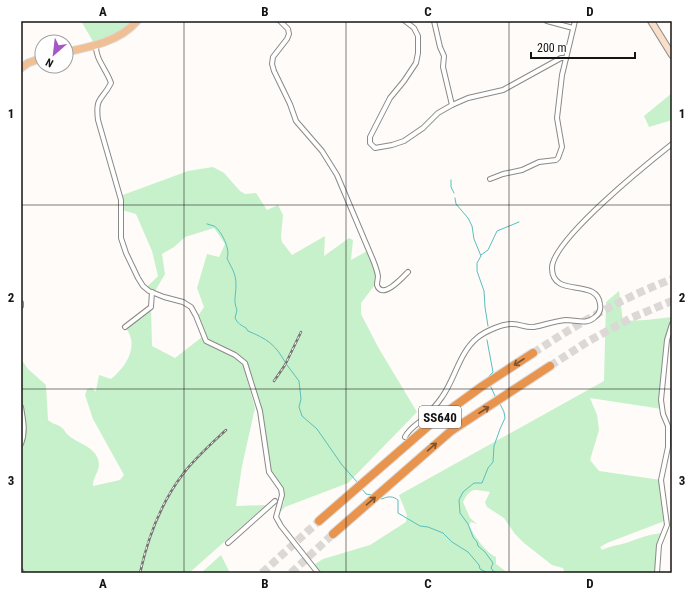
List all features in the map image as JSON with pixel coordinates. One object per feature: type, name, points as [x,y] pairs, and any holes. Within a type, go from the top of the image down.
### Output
[{"type":"highway","name":"SS640","points":[[319,521],[433,422],[481,387],[532,353]]},
{"type":"highway","name":"SS640","points":[[333,534],[451,431],[550,366]]},
{"type":"main road","points":[[74,50],[96,45],[122,34],[137,21]]},
{"type":"main road","points":[[651,21],[672,55]]},
{"type":"main road","points":[[21,68],[34,61]]},
{"type":"street","points":[[280,21],[288,29],[289,34],[273,57],[272,64],[274,71],[290,104],[296,121],[322,151],[337,175],[373,260],[377,272],[378,287],[383,290],[390,289],[408,272]]},
{"type":"street","points":[[404,21],[414,28],[417,33],[417,58],[409,75],[390,98],[370,138],[371,146],[377,148],[392,146],[404,141],[423,128],[438,113],[452,105],[468,98],[503,90],[561,58],[566,58]]},
{"type":"street","points":[[434,21],[440,47],[444,56],[443,67],[452,105]]},
{"type":"street","points":[[547,21],[573,28]]},
{"type":"street","points":[[490,179],[503,174],[522,170],[539,162],[556,160],[558,158],[562,147],[558,118],[562,75],[575,21]]},
{"type":"street","points":[[96,45],[96,53],[111,82],[99,99],[97,108],[98,120],[121,200],[121,238],[126,253],[138,278],[144,286],[164,297],[183,302],[191,307],[206,341],[235,355],[245,363],[260,411],[269,472],[281,489],[282,494],[276,517],[281,526],[318,573]]},
{"type":"street","points":[[405,437],[408,431],[440,400],[452,382],[465,352],[481,335],[490,330],[511,324],[529,328],[564,320],[588,321],[597,316],[600,306],[598,296],[590,290],[566,286],[558,282],[552,271],[555,258],[577,227],[672,144]]},
{"type":"street","points":[[125,327],[151,307],[151,291]]},
{"type":"street","points":[[657,573],[659,545],[667,525],[661,480],[668,447],[668,426],[663,414],[661,400],[667,340],[672,324]]},
{"type":"street","points":[[21,407],[24,435],[21,444]]},
{"type":"street","points":[[228,543],[275,501]]},
{"type":"green space","points":[[81,21],[133,21],[116,35],[94,43]]},
{"type":"green space","points":[[672,93],[672,120],[649,127],[644,116]]},
{"type":"green space","points":[[213,167],[224,173],[240,191],[245,194],[256,193],[267,210],[278,205],[283,215],[282,242],[292,255],[325,236],[324,256],[349,238],[353,240],[351,260],[369,250],[373,260],[377,282],[361,303],[361,314],[378,347],[417,412],[348,483],[285,507],[280,512],[284,502],[284,490],[270,470],[256,395],[248,365],[239,356],[208,340],[198,316],[204,307],[197,288],[207,254],[219,257],[225,244],[214,228],[185,237],[174,247],[162,254],[165,274],[154,293],[146,288],[158,276],[152,251],[136,214],[122,210],[120,196],[188,171]]},
{"type":"green space","points":[[619,291],[623,321],[672,317],[672,324],[667,340],[662,409],[590,398],[597,415],[599,430],[590,460],[599,471],[661,480],[667,520],[600,547],[602,550],[645,536],[664,533],[659,545],[657,573],[565,573],[563,568],[552,565],[524,543],[515,534],[504,518],[487,507],[485,502],[490,492],[474,490],[468,493],[463,502],[470,518],[477,524],[471,522],[469,525],[488,552],[496,557],[496,564],[508,573],[318,573],[312,566],[323,559],[370,545],[406,522],[407,515],[399,495],[604,381],[606,302]]},
{"type":"green space","points":[[151,307],[152,346],[175,358],[202,337],[211,346],[233,357],[243,365],[255,408],[242,466],[236,506],[266,505],[189,573],[22,573],[21,444],[24,435],[21,406],[21,359],[28,369],[46,385],[48,420],[61,427],[67,434],[89,448],[96,455],[99,467],[93,486],[120,480],[124,475],[93,419],[85,395],[87,389],[92,388],[96,391],[99,375],[111,379],[122,368],[130,355],[131,348],[129,334],[125,327]]},
{"type":"green space","points":[[221,555],[230,573],[201,573]]},
{"type":"waterway","points":[[451,180],[451,187],[454,193]]},
{"type":"waterway","points":[[455,198],[456,204],[468,218],[472,226],[474,239],[481,256],[477,263],[477,271],[484,291],[488,326]]},
{"type":"waterway","points":[[481,255],[488,250],[497,231],[519,222]]},
{"type":"waterway","points":[[207,224],[217,228],[228,250],[227,258],[236,281],[236,320],[248,331],[274,346],[285,362]]},
{"type":"waterway","points":[[487,340],[493,372],[487,378]]},
{"type":"waterway","points":[[287,365],[299,381],[301,399],[299,407],[302,416],[317,429],[342,465],[358,483]]},
{"type":"waterway","points":[[490,385],[496,398]]},
{"type":"waterway","points":[[497,573],[491,568],[493,563],[485,552],[478,546],[468,524],[460,513],[459,500],[463,492],[474,483],[482,483],[488,468],[493,462],[494,446],[505,418],[500,404]]},
{"type":"waterway","points":[[362,489],[366,494],[372,495]]},
{"type":"waterway","points":[[380,498],[390,497],[398,500],[398,513],[420,526],[428,527],[443,533],[452,542],[468,552],[479,565],[480,569],[488,573]]},
{"type":"tunnel","points":[[533,353],[600,312],[672,279]]},
{"type":"tunnel","points":[[550,366],[587,342],[631,318],[672,301]]},
{"type":"tunnel","points":[[262,573],[319,521]]},
{"type":"tunnel","points":[[291,573],[333,534]]},
{"type":"railway","points":[[274,381],[285,365],[301,332]]},
{"type":"railway","points":[[140,573],[156,521],[175,485],[203,451],[226,430]]}]
